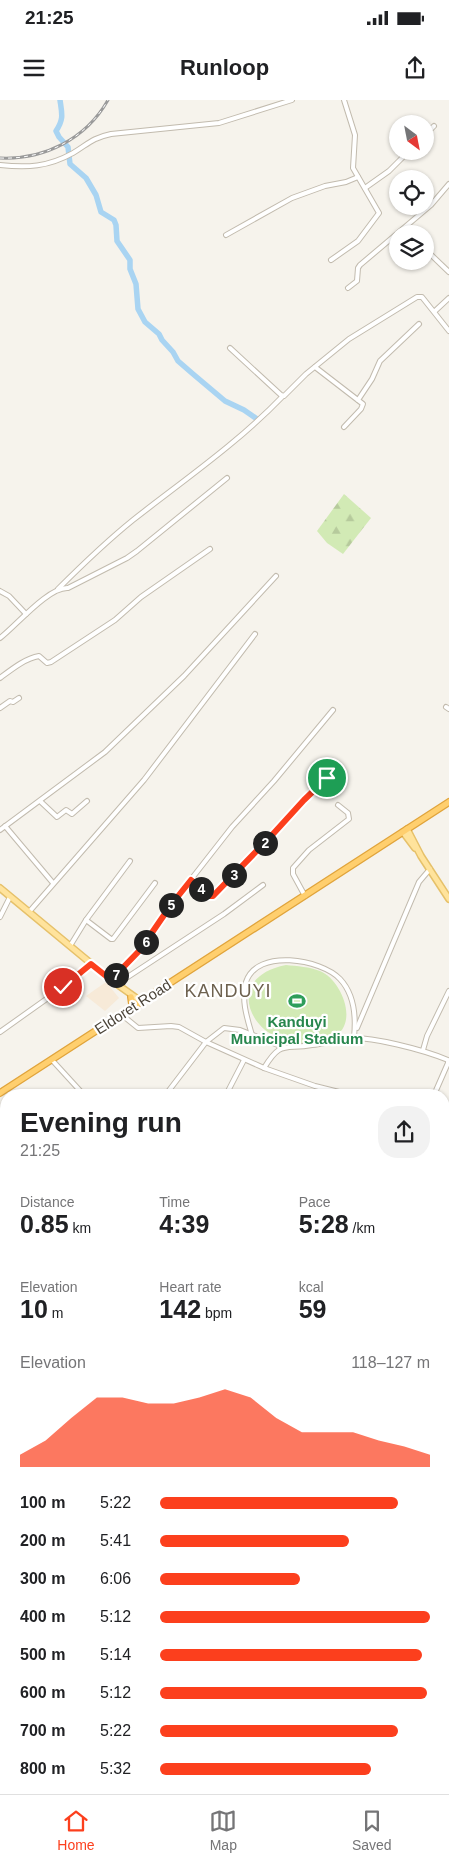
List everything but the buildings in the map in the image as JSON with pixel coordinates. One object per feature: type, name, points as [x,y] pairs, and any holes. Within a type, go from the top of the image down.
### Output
[{"type":"highway","name":"Eldoret Road","points":[[6,1089],[449,804]]},
{"type":"highway","points":[[130,1010],[132,1004],[131,997]]},
{"type":"main road","points":[[405,832],[449,899]]},
{"type":"main road","points":[[0,888],[140,1003]]},
{"type":"main road","points":[[119,986],[140,1003]]},
{"type":"street","points":[[0,165],[38,166],[73,152],[94,138],[219,123],[292,100]]},
{"type":"street","points":[[331,260],[358,241],[378,214],[353,168],[355,135],[344,100]]},
{"type":"street","points":[[365,188],[389,171],[400,160]]},
{"type":"street","points":[[226,235],[292,198],[325,186],[358,178]]},
{"type":"street","points":[[407,225],[431,205],[449,184]]},
{"type":"street","points":[[348,288],[357,281],[359,266],[389,240]]},
{"type":"street","points":[[434,258],[449,272]]},
{"type":"street","points":[[0,638],[26,614],[58,589],[112,537],[216,457],[256,423],[283,396],[288,394],[301,378],[349,339],[416,296],[422,297],[449,331]]},
{"type":"street","points":[[435,311],[449,298]]},
{"type":"street","points":[[358,400],[372,379],[380,361],[419,324]]},
{"type":"street","points":[[230,348],[283,396]]},
{"type":"street","points":[[315,366],[363,404],[344,427]]},
{"type":"street","points":[[58,589],[68,588],[127,558],[227,478]]},
{"type":"street","points":[[0,678],[37,655],[46,663],[51,662],[115,620],[141,597],[210,549]]},
{"type":"street","points":[[0,830],[95,760],[204,656],[276,576]]},
{"type":"street","points":[[0,590],[9,596],[26,614]]},
{"type":"street","points":[[29,912],[144,780],[255,634]]},
{"type":"street","points":[[0,708],[10,701],[13,702],[20,698]]},
{"type":"street","points":[[111,980],[140,950],[171,905],[232,827],[268,788],[333,710]]},
{"type":"street","points":[[191,880],[210,896],[213,896],[327,778]]},
{"type":"street","points":[[40,801],[58,817],[66,810],[70,814],[73,813],[87,801]]},
{"type":"street","points":[[305,896],[293,874],[293,868],[309,850],[349,818],[348,813],[338,805]]},
{"type":"street","points":[[5,826],[54,883]]},
{"type":"street","points":[[70,946],[86,920],[130,861]]},
{"type":"street","points":[[354,1037],[360,1018],[403,919],[420,882],[430,869]]},
{"type":"street","points":[[86,920],[111,940],[113,939],[155,884]]},
{"type":"street","points":[[119,986],[263,885]]},
{"type":"street","points":[[0,918],[10,897]]},
{"type":"street","points":[[252,1035],[244,1007],[244,995],[249,977],[262,965],[288,960],[305,962],[323,968],[342,981],[349,992],[355,1015],[354,1037]]},
{"type":"street","points":[[0,1032],[69,983],[91,964]]},
{"type":"street","points":[[423,1050],[427,1036],[449,991]]},
{"type":"street","points":[[122,1016],[138,1028],[179,1027],[244,1060],[323,1089]]},
{"type":"street","points":[[170,1089],[206,1042],[224,1028],[240,1030],[283,1047],[312,1046],[335,1039],[354,1037],[423,1050],[449,1061],[437,1089]]},
{"type":"street","points":[[264,1068],[275,1052],[283,1047]]},
{"type":"street","points":[[52,1060],[79,1089]]},
{"type":"street","points":[[229,1089],[244,1060]]},
{"type":"shaded area","points":[[106,982],[119,998],[105,1011],[86,996]]},
{"type":"green space","points":[[344,494],[371,518],[343,554],[327,543],[317,531]]},
{"type":"green space","name":"Kanduyi Municipal Stadium","points":[[286,965],[320,971],[334,982],[344,1000],[346,1010],[343,1028],[337,1035],[322,1040],[299,1043],[280,1039],[264,1029],[253,1015],[249,1000],[252,985],[264,973]]},
{"type":"waterway","points":[[60,100],[62,116],[56,131],[68,147],[70,164],[86,178],[96,195],[101,212],[114,220],[117,241],[130,260],[130,269],[136,284],[138,309],[145,322],[159,334],[178,361],[193,374],[225,401],[257,419]]},
{"type":"railway","points":[[0,158],[32,155],[48,151],[62,144],[88,126],[108,100]]},
{"type":"place","name":"Kanduyi Municipal Stadium","points":[[297,1001]]},
{"type":"district","name":"KANDUYI","points":[[228,991]]},
{"type":"route","points":[[63,987],[91,964],[111,980],[140,950],[191,880],[212,897],[327,778]]}]
